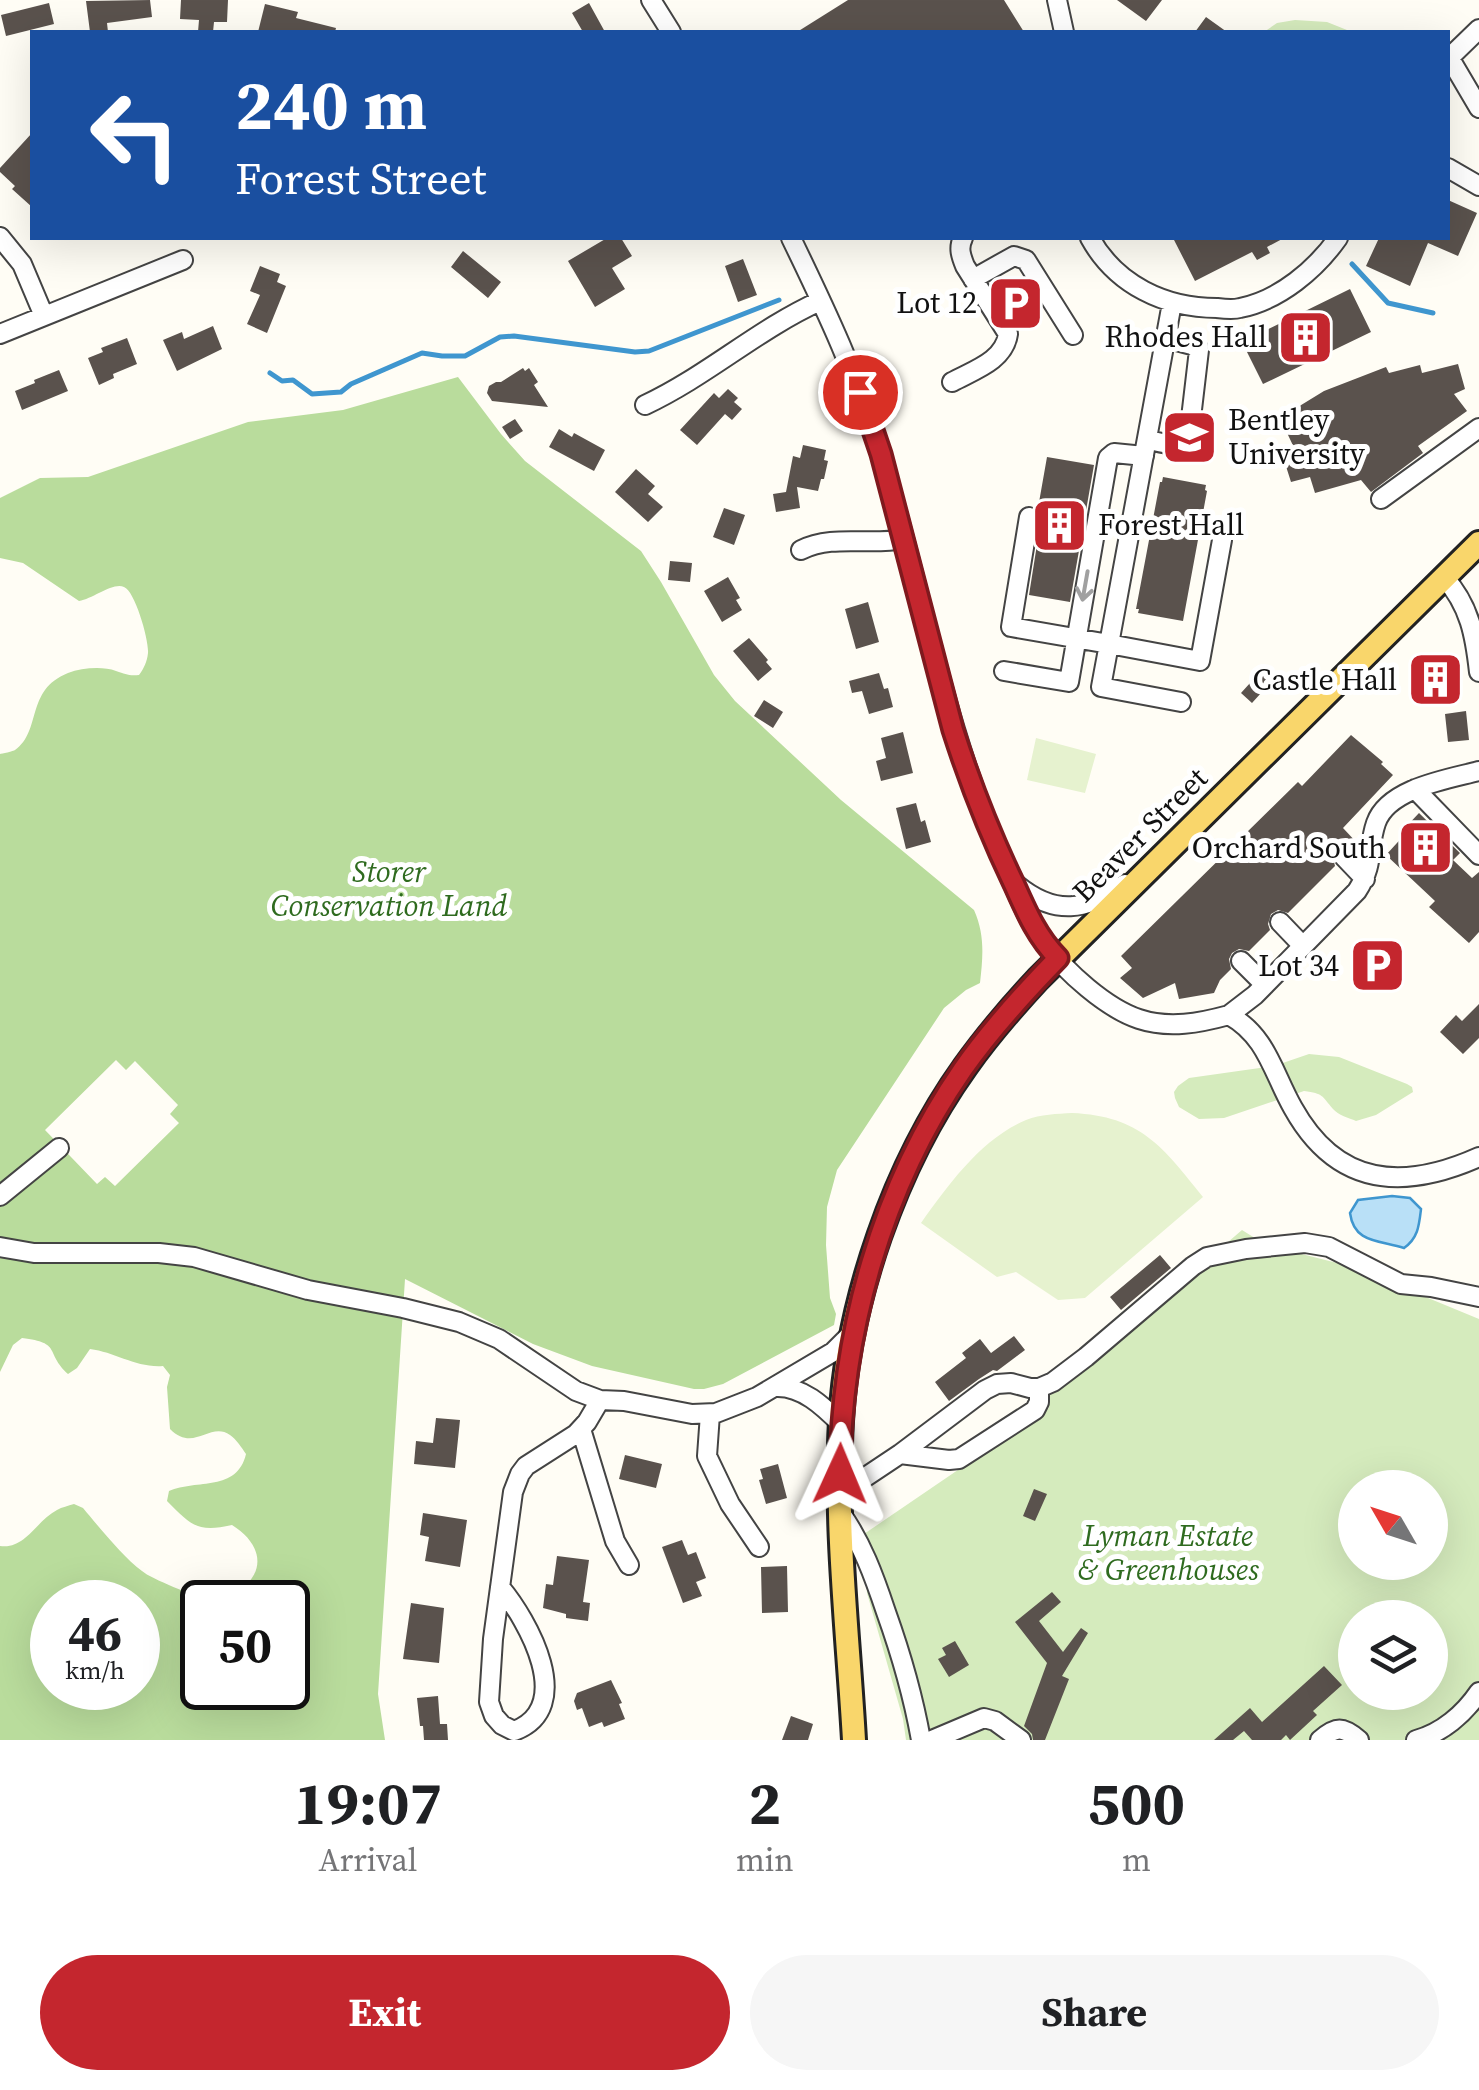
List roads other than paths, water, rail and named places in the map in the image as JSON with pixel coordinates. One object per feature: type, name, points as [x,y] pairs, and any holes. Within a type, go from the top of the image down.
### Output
[{"type":"main road","name":"Beaver Street","points":[[854,1740],[840,1503],[845,1378],[862,1296],[884,1226],[928,1128],[975,1052],[1058,958],[1479,543]]},
{"type":"street","points":[[651,0],[670,30]]},
{"type":"street","points":[[1057,0],[1064,30]]},
{"type":"street","points":[[1450,56],[1479,29]]},
{"type":"street","points":[[1450,61],[1479,108]]},
{"type":"street","points":[[1450,169],[1479,186]]},
{"type":"street","points":[[0,237],[22,264],[44,316]]},
{"type":"street","points":[[792,240],[867,410],[953,730],[978,802],[1039,935],[1106,1002],[1142,1020],[1162,1024],[1203,1022],[1229,1015],[1264,986],[1356,890],[1370,866],[1376,823],[1390,805],[1415,789],[1479,772]]},
{"type":"street","points":[[952,382],[996,358],[1006,346],[1008,334],[960,255],[962,240]]},
{"type":"street","points":[[1092,240],[1116,272],[1143,292],[1200,308],[1239,308],[1264,300],[1298,281],[1337,240]]},
{"type":"street","points":[[973,279],[1014,256],[1026,260],[1073,334]]},
{"type":"street","points":[[0,334],[184,260]]},
{"type":"street","points":[[645,405],[695,378],[788,316],[820,301]]},
{"type":"street","points":[[1172,303],[1101,687],[1181,702]]},
{"type":"street","points":[[1004,671],[1069,682],[1108,458],[1182,442],[1189,434],[1199,350],[1192,344],[1165,338]]},
{"type":"street","points":[[1381,499],[1479,428]]},
{"type":"street","points":[[1029,517],[1011,626],[1200,660],[1222,540]]},
{"type":"street","points":[[801,550],[828,541],[887,542],[904,538]]},
{"type":"street","points":[[1444,578],[1470,617],[1479,672]]},
{"type":"street","points":[[1415,789],[1479,855]]},
{"type":"street","points":[[1012,882],[1041,901],[1079,906],[1109,894],[1161,857]]},
{"type":"street","points":[[1344,858],[1364,879]]},
{"type":"street","points":[[1280,922],[1303,946]]},
{"type":"street","points":[[1241,960],[1264,986]]},
{"type":"street","points":[[1229,1015],[1250,1029],[1260,1042],[1308,1132],[1350,1167],[1398,1179],[1425,1176],[1479,1158]]},
{"type":"street","points":[[0,1196],[59,1148]]},
{"type":"street","points":[[921,1740],[906,1670],[871,1568],[840,1503],[900,1454],[985,1390],[1010,1383],[1040,1388],[1053,1382],[1207,1257],[1305,1243],[1330,1247],[1401,1284],[1479,1298]]},
{"type":"street","points":[[0,1246],[34,1252],[159,1253],[194,1258],[308,1290],[403,1308],[458,1322],[499,1340],[576,1392],[600,1400],[692,1414],[710,1414],[741,1404],[775,1387],[833,1352],[854,1330]]},
{"type":"street","points":[[775,1387],[802,1393],[841,1424]]},
{"type":"street","points":[[900,1454],[959,1459],[1035,1410],[1040,1388]]},
{"type":"street","points":[[500,1587],[523,1621],[542,1661],[546,1683],[537,1716],[514,1730],[502,1725],[489,1702],[500,1587],[513,1492],[520,1474],[537,1457],[581,1429],[600,1400]]},
{"type":"street","points":[[710,1414],[707,1456],[730,1504],[758,1547]]},
{"type":"street","points":[[581,1429],[615,1541],[629,1565]]},
{"type":"street","points":[[1416,1740],[1452,1722],[1479,1692]]},
{"type":"street","points":[[932,1740],[984,1718],[995,1721],[1021,1740]]},
{"type":"street","points":[[1320,1740],[1330,1731],[1340,1729],[1360,1740]]},
{"type":"water","points":[[1410,1198],[1421,1209],[1415,1236],[1404,1248],[1362,1235],[1352,1223],[1350,1213],[1358,1200]]},
{"type":"waterway","points":[[1352,264],[1388,303],[1433,313]]},
{"type":"waterway","points":[[270,373],[282,381],[293,380],[312,394],[341,392],[422,353],[465,356],[500,337],[649,351],[779,300]]},
{"type":"place","name":"Lot 12","points":[[1016,303]]},
{"type":"place","name":"Rhodes Hall","points":[[1306,337]]},
{"type":"place","name":"Bentley University","points":[[1189,437]]},
{"type":"place","name":"Forest Hall","points":[[1059,525]]},
{"type":"place","name":"Castle Hall","points":[[1436,680]]},
{"type":"place","name":"Orchard South","points":[[1425,848]]},
{"type":"place","name":"Lot 34","points":[[1378,966]]},
{"type":"park label","name":"Storer Conservation Land","points":[[389,889]]},
{"type":"park label","name":"Lyman Estate & Greenhouses","points":[[1168,1553]]}]
